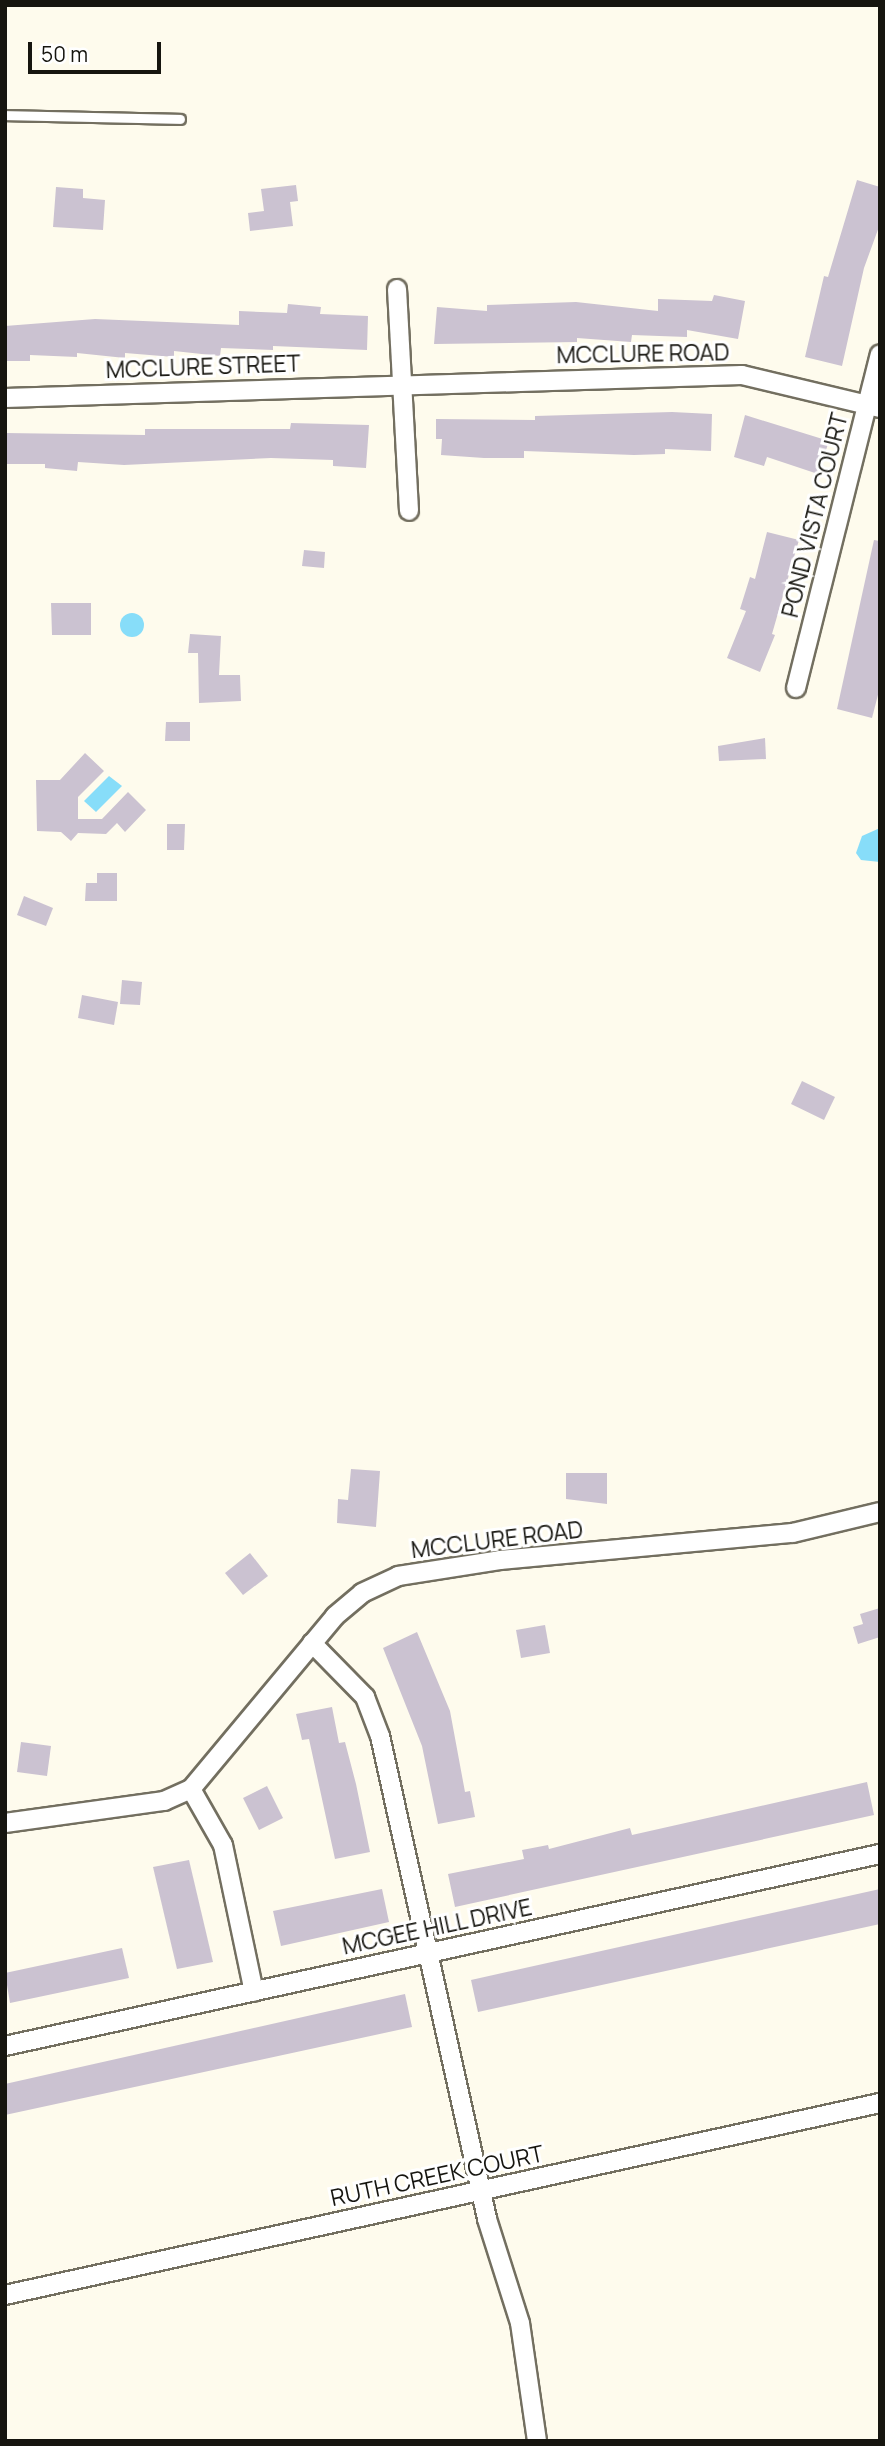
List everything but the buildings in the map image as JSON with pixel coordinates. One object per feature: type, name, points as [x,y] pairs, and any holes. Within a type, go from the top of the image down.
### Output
[{"type":"street","points":[[397,289],[409,511]]},
{"type":"street","name":"POND VISTA COURT","points":[[796,688],[873,407],[880,354]]},
{"type":"street","name":"MCCLURE ROAD","points":[[403,383],[742,375],[873,407]]},
{"type":"street","name":"MCCLURE STREET","points":[[5,398],[403,383]]},
{"type":"street","name":"MCCLURE ROAD","points":[[5,1823],[164,1801],[191,1789],[312,1643],[362,1593],[427,1569],[793,1533],[880,1512]]},
{"type":"street","points":[[312,1643],[348,1675],[373,1713],[494,2248],[520,2323],[537,2441]]},
{"type":"street","points":[[191,1789],[223,1845],[254,1992]]},
{"type":"street","name":"MCGEE HILL DRIVE","points":[[5,2046],[880,1854]]},
{"type":"street","name":"RUTH CREEK COURT","points":[[5,2295],[880,2103]]},
{"type":"lane","points":[[5,115],[180,119]]},
{"type":"water","points":[[132,613],[143,620],[144,625],[137,636],[132,637],[121,630],[120,625],[127,614]]},
{"type":"water","points":[[109,776],[122,786],[96,812],[84,801]]},
{"type":"water","points":[[880,828],[880,862],[861,860],[856,853],[862,836]]}]
